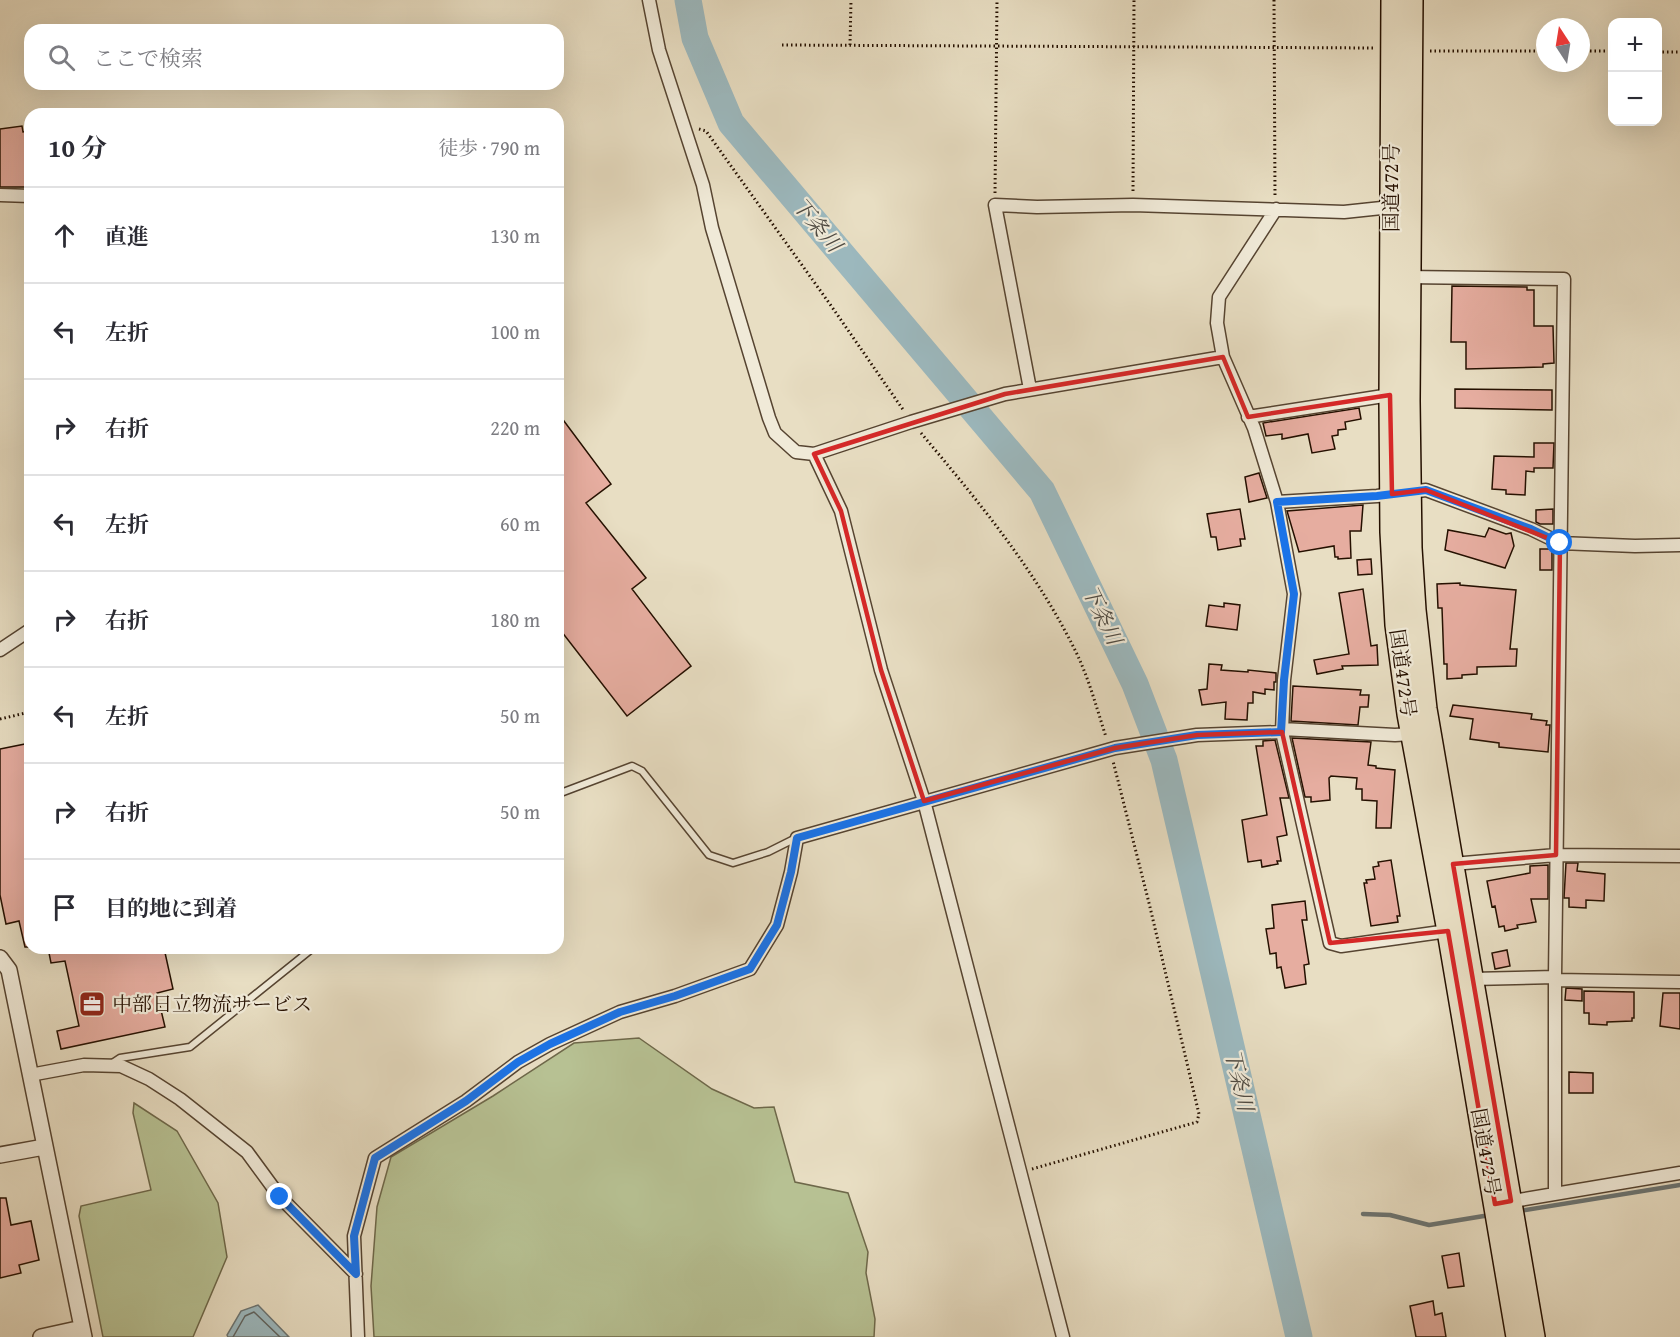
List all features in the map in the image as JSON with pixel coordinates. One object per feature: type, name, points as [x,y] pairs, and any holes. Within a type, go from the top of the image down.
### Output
[{"type":"highway","name":"国道472号","points":[[1392,0],[1402,49],[1400,277],[1390,395],[1411,548],[1426,709],[1472,979],[1503,1203],[1517,1337]]},
{"type":"highway","name":"国道472号","points":[[1412,0],[1402,49],[1391,207],[1400,277],[1409,401],[1402,492],[1391,532],[1396,625],[1412,734],[1448,931],[1503,1203],[1534,1337]]},
{"type":"street","points":[[649,0],[659,50],[703,185],[712,228],[775,433],[796,452],[814,454],[1005,394],[1223,357]]},
{"type":"street","points":[[0,195],[24,196]]},
{"type":"street","points":[[1030,389],[995,205],[1037,207],[1133,205],[1344,212],[1391,207]]},
{"type":"street","points":[[1276,209],[1219,297],[1217,323],[1223,357],[1254,428],[1277,502],[1294,594],[1284,680],[1282,731],[1330,944],[1341,946],[1448,931]]},
{"type":"street","points":[[1400,277],[1564,279],[1556,855],[1555,1194]]},
{"type":"street","points":[[1248,417],[1390,395]]},
{"type":"street","points":[[814,454],[841,511],[881,670],[924,801],[1063,1337]]},
{"type":"street","points":[[1277,502],[1377,496],[1426,490],[1531,529],[1560,543],[1635,546],[1680,544]]},
{"type":"street","points":[[0,650],[24,634]]},
{"type":"street","points":[[358,1337],[354,1236],[375,1158],[466,1101],[518,1062],[550,1044],[620,1012],[675,996],[750,969],[777,925],[797,838],[1112,749],[1197,735],[1282,731],[1412,734]]},
{"type":"street","points":[[1453,864],[1556,855],[1680,856]]},
{"type":"street","points":[[0,958],[9,970],[83,1333],[41,1337]]},
{"type":"street","points":[[1472,979],[1680,982]]},
{"type":"street","points":[[30,1075],[84,1065],[121,1066],[149,1079],[180,1099],[247,1152],[280,1197],[356,1274]]},
{"type":"street","points":[[0,1155],[44,1147]]},
{"type":"street","points":[[1503,1203],[1680,1173]]},
{"type":"lane","points":[[564,792],[632,766],[642,771],[709,855],[733,862],[768,852],[797,838]]},
{"type":"lane","points":[[108,1066],[120,1058],[190,1047],[306,954]]},
{"type":"path","points":[[850,45],[851,0]]},
{"type":"path","points":[[995,205],[997,0]]},
{"type":"path","points":[[1133,205],[1134,0]]},
{"type":"path","points":[[1274,0],[1276,209]]},
{"type":"path","points":[[782,45],[1274,46],[1427,51],[1536,51]]},
{"type":"path","points":[[1590,51],[1608,51]]},
{"type":"path","points":[[1662,52],[1680,52]]},
{"type":"path","points":[[686,130],[696,128],[706,131],[914,421],[990,515],[1038,584],[1074,648],[1091,687],[1112,749],[1198,1114],[1197,1122],[1020,1173]]},
{"type":"path","points":[[0,719],[24,713]]},
{"type":"highlighted area","points":[[1223,357],[1248,417],[1390,395],[1392,494],[1426,490],[1560,543],[1556,855],[1453,864],[1511,1201],[1495,1204],[1448,931],[1330,943],[1282,732],[1197,735],[1115,748],[924,801],[881,670],[841,511],[814,454],[1005,394]]},
{"type":"green space","points":[[639,1038],[712,1089],[754,1108],[774,1107],[795,1182],[848,1193],[868,1252],[866,1273],[875,1319],[874,1337],[374,1337],[371,1286],[377,1207],[391,1157],[493,1096],[574,1043]]},
{"type":"green space","points":[[134,1103],[177,1131],[218,1203],[227,1257],[193,1337],[103,1337],[79,1216],[81,1206],[151,1190],[133,1113]]},
{"type":"water","points":[[258,1305],[289,1337],[228,1337],[241,1311]]},
{"type":"building","points":[[22,126],[24,132],[24,187],[0,187],[0,129]]},
{"type":"building","points":[[1452,286],[1527,287],[1527,290],[1534,290],[1534,326],[1553,326],[1554,363],[1543,364],[1543,367],[1466,369],[1466,342],[1451,342]]},
{"type":"building","points":[[1455,389],[1552,390],[1552,410],[1455,408]]},
{"type":"building","points":[[1359,408],[1361,419],[1345,422],[1346,429],[1338,430],[1338,435],[1332,436],[1335,449],[1312,453],[1308,434],[1282,439],[1282,434],[1266,436],[1263,423]]},
{"type":"building","points":[[564,421],[611,484],[586,503],[646,578],[632,589],[691,666],[627,716],[564,635]]},
{"type":"building","points":[[1534,443],[1554,443],[1553,468],[1534,468],[1534,472],[1526,471],[1525,495],[1506,494],[1506,490],[1492,489],[1494,456],[1534,457]]},
{"type":"building","points":[[1259,473],[1267,498],[1249,502],[1245,477]]},
{"type":"building","points":[[1363,505],[1361,531],[1350,531],[1351,558],[1338,559],[1335,557],[1334,546],[1299,552],[1287,511]]},
{"type":"building","points":[[1240,509],[1245,539],[1240,539],[1241,546],[1218,550],[1216,537],[1211,537],[1207,514]]},
{"type":"building","points":[[1553,509],[1553,524],[1536,522],[1536,510]]},
{"type":"building","points":[[1489,528],[1506,534],[1511,533],[1514,546],[1505,568],[1445,550],[1448,530],[1485,537]]},
{"type":"building","points":[[1540,549],[1552,549],[1552,570],[1540,570]]},
{"type":"building","points":[[1371,559],[1372,574],[1358,575],[1357,560]]},
{"type":"building","points":[[1460,583],[1460,585],[1516,590],[1510,649],[1517,649],[1516,666],[1477,667],[1477,674],[1447,679],[1447,664],[1444,664],[1442,608],[1438,608],[1437,584]]},
{"type":"building","points":[[1363,589],[1371,646],[1377,645],[1378,665],[1342,666],[1343,669],[1317,674],[1314,660],[1349,654],[1339,593]]},
{"type":"building","points":[[1224,603],[1240,605],[1237,630],[1206,626],[1209,605],[1224,607]]},
{"type":"building","points":[[1209,664],[1222,665],[1221,670],[1276,673],[1274,690],[1265,689],[1265,694],[1253,692],[1253,703],[1248,703],[1247,720],[1225,719],[1226,702],[1202,705],[1199,690],[1207,689]]},
{"type":"building","points":[[1293,686],[1361,690],[1360,695],[1369,695],[1368,707],[1360,707],[1358,725],[1291,721]]},
{"type":"building","points":[[1453,705],[1532,714],[1531,719],[1547,721],[1546,725],[1550,725],[1548,752],[1499,747],[1499,743],[1470,739],[1473,719],[1450,716]]},
{"type":"building","points":[[1292,738],[1371,742],[1368,765],[1395,770],[1391,828],[1376,828],[1377,801],[1362,800],[1362,789],[1356,789],[1357,778],[1331,776],[1329,778],[1330,800],[1311,802],[1311,797],[1305,797]]},
{"type":"building","points":[[1275,740],[1289,798],[1280,798],[1287,835],[1277,837],[1281,861],[1277,861],[1278,864],[1262,867],[1261,860],[1248,862],[1242,820],[1267,815],[1256,746],[1263,746],[1263,741]]},
{"type":"building","points":[[24,744],[24,943],[19,921],[6,924],[0,895],[0,749]]},
{"type":"building","points":[[1391,860],[1400,916],[1397,916],[1398,922],[1371,926],[1364,883],[1367,883],[1366,880],[1375,879],[1373,867],[1379,866],[1378,862]]},
{"type":"building","points":[[1566,863],[1578,863],[1577,871],[1605,874],[1604,901],[1586,900],[1586,908],[1569,907],[1569,898],[1564,898]]},
{"type":"building","points":[[1548,865],[1548,899],[1531,899],[1536,922],[1517,925],[1518,928],[1505,931],[1504,926],[1499,927],[1487,881],[1530,873],[1530,866]]},
{"type":"building","points":[[1305,901],[1307,920],[1302,920],[1309,964],[1304,965],[1306,984],[1285,988],[1281,967],[1277,968],[1276,953],[1270,954],[1266,929],[1274,928],[1272,905]]},
{"type":"building","points":[[1507,950],[1510,966],[1495,969],[1492,953]]},
{"type":"building","name":"中部日立物流サービス","points":[[49,954],[165,954],[173,989],[157,993],[165,1027],[61,1049],[57,1031],[79,1026],[65,961],[51,963]]},
{"type":"building","points":[[1566,988],[1582,989],[1582,1001],[1565,1000]]},
{"type":"building","points":[[1584,991],[1634,992],[1634,1018],[1632,1021],[1607,1022],[1607,1025],[1589,1024],[1589,1013],[1584,1013]]},
{"type":"building","points":[[1663,993],[1680,993],[1680,1029],[1660,1026]]},
{"type":"building","points":[[1569,1072],[1593,1073],[1593,1093],[1569,1093]]},
{"type":"building","points":[[0,1198],[6,1198],[11,1225],[31,1221],[39,1260],[19,1265],[21,1273],[0,1278]]},
{"type":"building","points":[[1459,1253],[1464,1286],[1448,1288],[1442,1256]]},
{"type":"building","points":[[1433,1301],[1435,1315],[1442,1313],[1446,1337],[1416,1337],[1410,1306]]},
{"type":"waterway","name":"下条川","points":[[688,0],[695,38],[731,123],[1042,491],[1135,684],[1164,760],[1299,1337]]},
{"type":"waterway","points":[[1519,1211],[1680,1185]]},
{"type":"waterway","points":[[1363,1214],[1390,1215],[1429,1225],[1490,1215]]},
{"type":"place","name":"中部日立物流サービス","points":[[92,1004]]},
{"type":"route","points":[[280,1197],[356,1274],[354,1236],[375,1158],[466,1101],[518,1062],[550,1044],[620,1012],[675,996],[750,969],[777,925],[797,838],[1115,748],[1197,735],[1281,732],[1284,680],[1294,594],[1277,502],[1377,496],[1426,490],[1531,529],[1560,543]]}]
